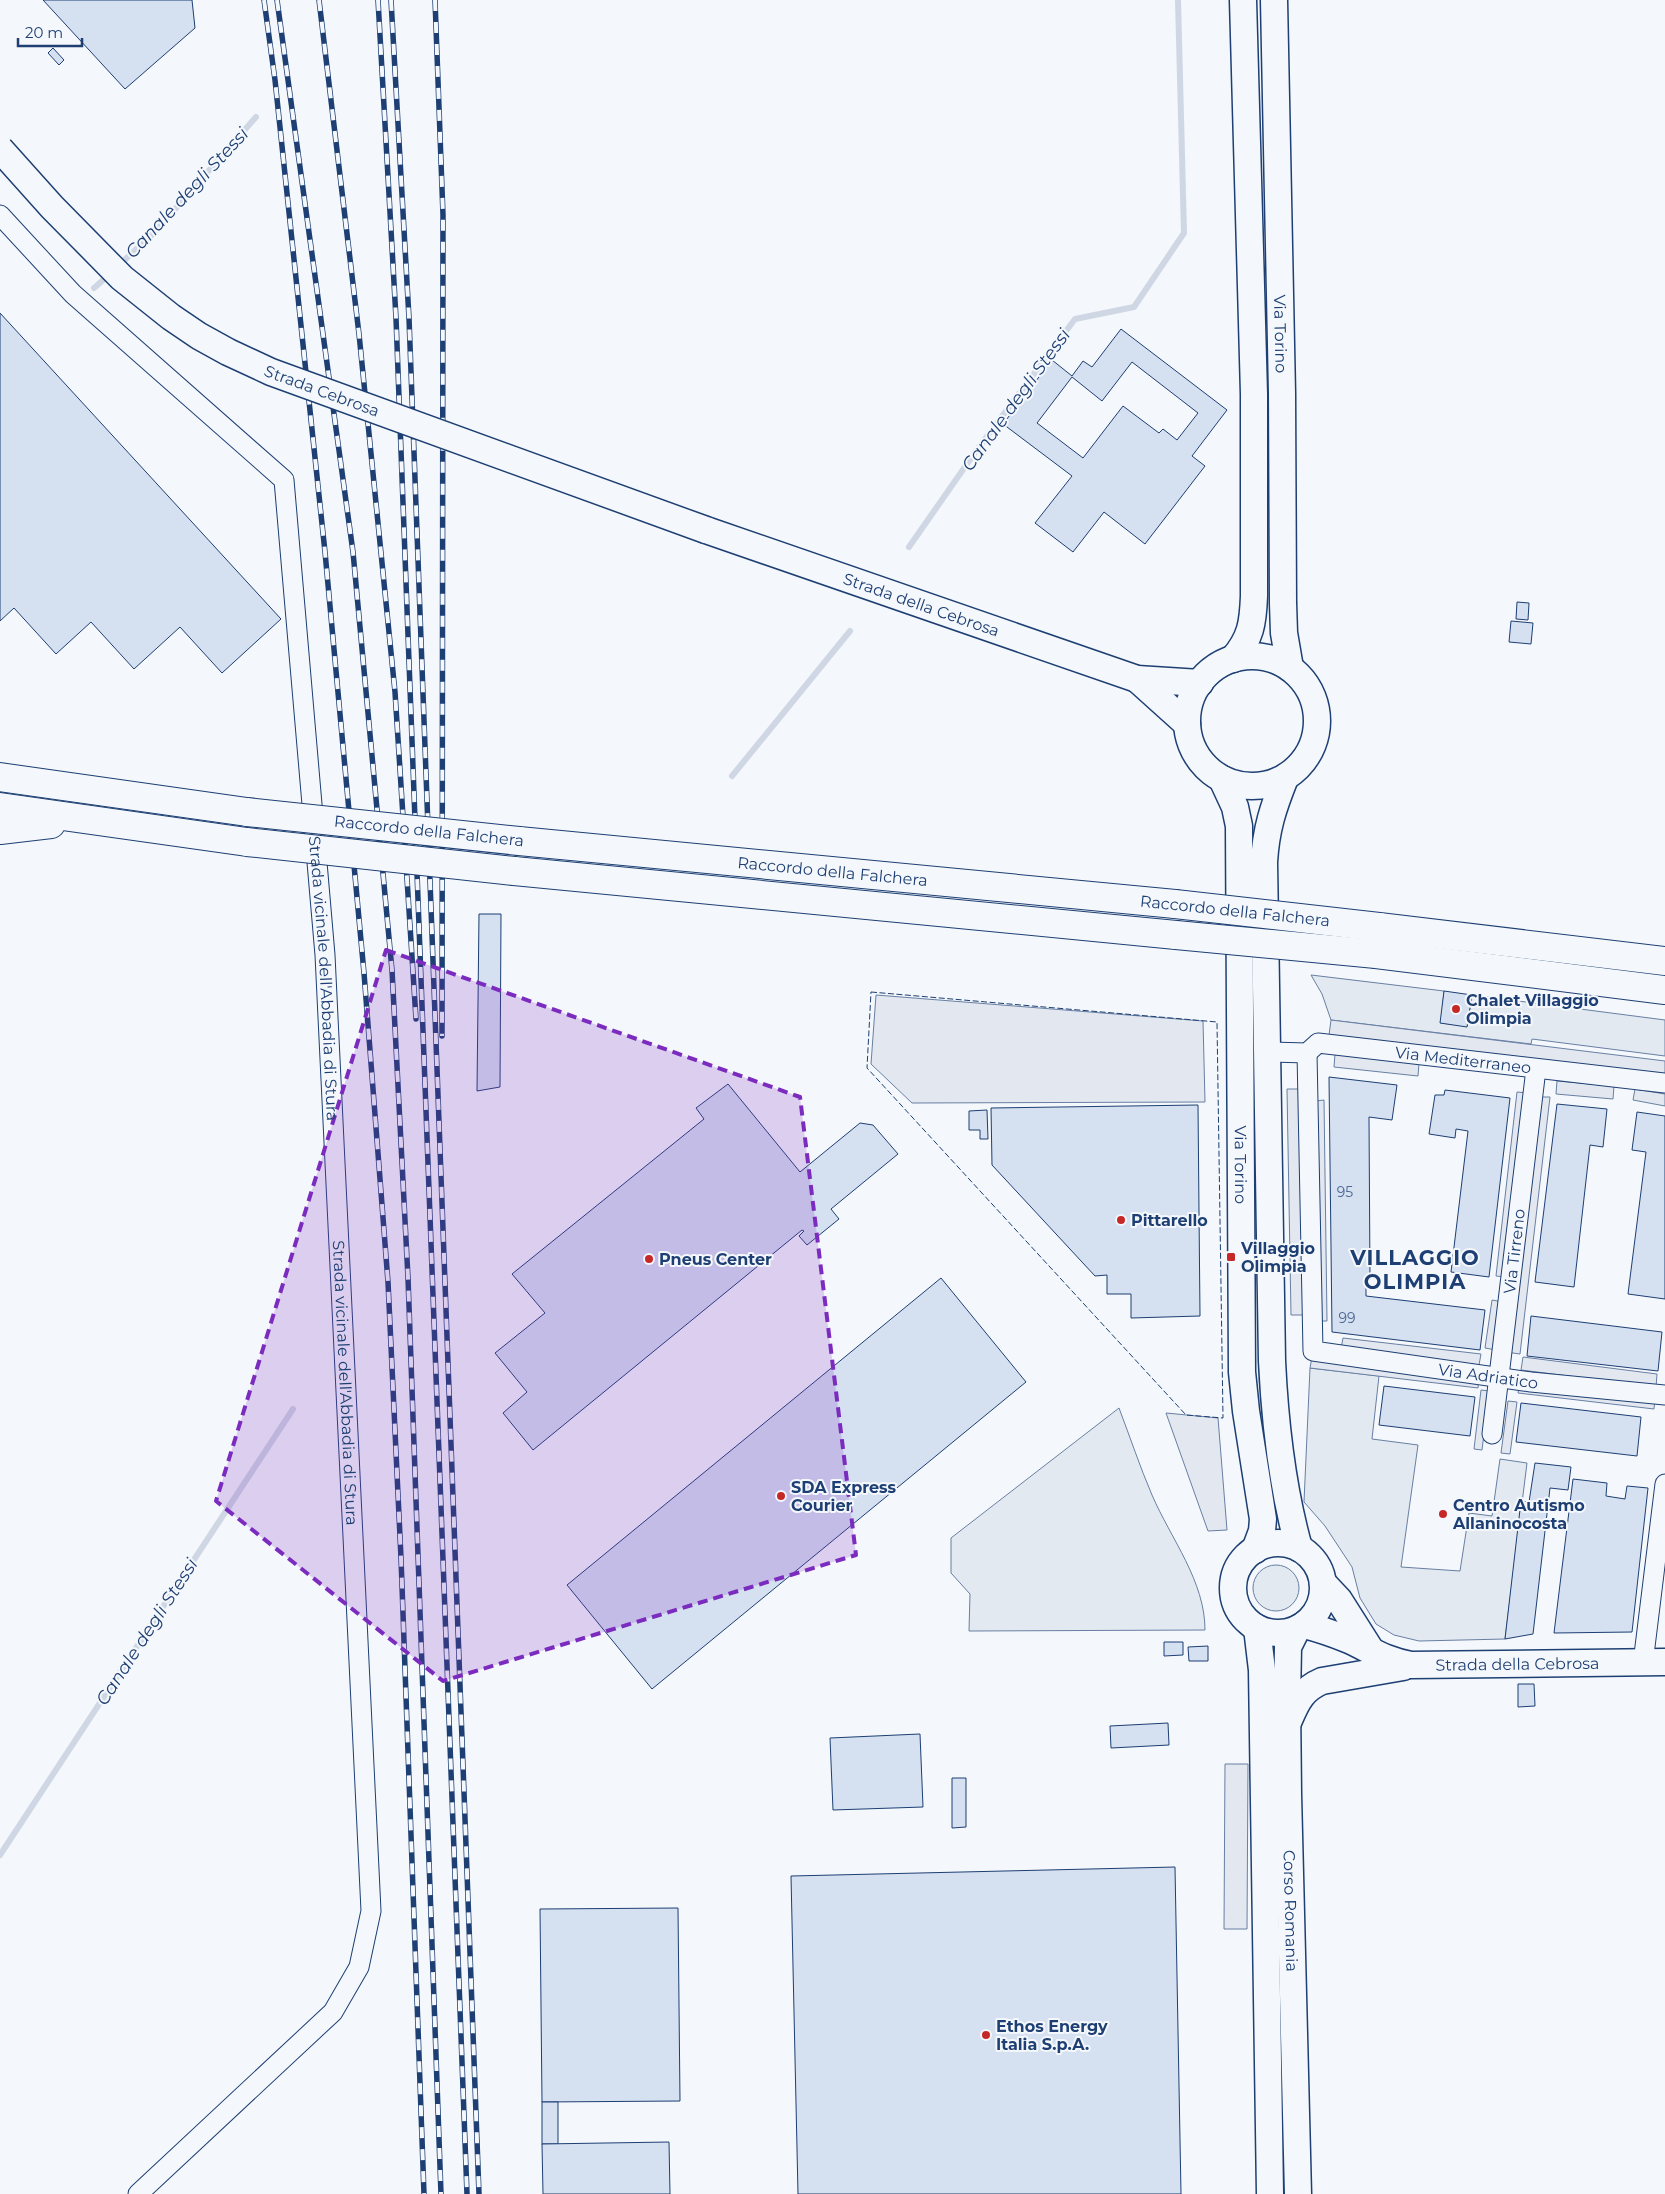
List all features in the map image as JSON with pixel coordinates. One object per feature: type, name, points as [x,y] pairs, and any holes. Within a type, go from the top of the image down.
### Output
[{"type":"highway","points":[[0,759],[44,766],[178,802]]},
{"type":"highway","name":"Raccordo della Falchera","points":[[0,777],[247,812],[578,847],[1175,904],[1665,961]]},
{"type":"highway","name":"Raccordo della Falchera","points":[[0,808],[247,842],[577,877],[1376,954],[1665,990]]},
{"type":"highway","points":[[0,830],[84,819]]},
{"type":"main road","name":"Via Torino","points":[[1233,658],[1244,646],[1249,635],[1253,620],[1254,596],[1254,394],[1244,0]]},
{"type":"main road","name":"Via Torino","points":[[1274,0],[1282,384],[1283,603],[1284,633],[1290,668]]},
{"type":"main road","name":"Strada Cebrosa","points":[[0,149],[52,207],[122,278],[171,317],[228,352],[271,372],[706,530]]},
{"type":"main road","name":"Strada della Cebrosa","points":[[706,530],[1137,679],[1200,683]]},
{"type":"main road","points":[[1255,656],[1274,659],[1290,668],[1302,678],[1312,693],[1317,712],[1317,731],[1311,750],[1299,767],[1285,778],[1270,784],[1237,785],[1222,779],[1204,765],[1190,742],[1187,724],[1192,695],[1210,672],[1233,658],[1255,656]]},
{"type":"main road","name":"Strada della Cebrosa","points":[[1137,679],[1187,724]]},
{"type":"main road","name":"Via Torino","points":[[1285,778],[1273,806],[1265,835],[1266,1052],[1274,1406],[1291,1521],[1299,1548]]},
{"type":"main road","name":"Via Torino","points":[[1222,779],[1235,806],[1239,826],[1242,1372],[1246,1411],[1263,1519],[1262,1531],[1255,1550]]},
{"type":"main road","points":[[1323,1583],[1323,1592],[1319,1606],[1310,1620],[1301,1627],[1282,1633],[1257,1628],[1247,1620],[1238,1609],[1234,1592],[1234,1583],[1240,1566],[1255,1550],[1276,1544],[1299,1548],[1310,1556],[1323,1583],[1339,1600],[1373,1652]]},
{"type":"main road","name":"Strada della Cebrosa","points":[[1301,1627],[1326,1631],[1384,1658],[1411,1664],[1654,1662]]},
{"type":"main road","name":"Corso Romania","points":[[1298,2194],[1287,1723],[1288,1648],[1301,1627]]},
{"type":"main road","name":"Corso Romania","points":[[1257,1628],[1262,1670],[1270,2194]]},
{"type":"main road","points":[[1287,1723],[1303,1692],[1317,1683],[1411,1664]]},
{"type":"street","name":"Strada vicinale dell'Abbadia di Stura","points":[[0,215],[73,294],[284,480],[325,955],[371,1911],[359,1967],[333,2012],[138,2194]]},
{"type":"street","name":"Via Mediterraneo","points":[[1266,1052],[1307,1053],[1318,1043],[1665,1083]]},
{"type":"street","name":"Via Adriatico","points":[[1307,1053],[1313,1351],[1532,1382],[1665,1395]]},
{"type":"street","name":"Via Tirreno","points":[[1492,1434],[1497,1376],[1536,1069]]},
{"type":"street","points":[[1654,1662],[1665,1484]]},
{"type":"highlighted area","points":[[386,950],[800,1097],[856,1555],[443,1681],[216,1501]]},
{"type":"shaded area","points":[[1311,975],[1444,991],[1441,1023],[1467,1026],[1472,995],[1665,1020],[1665,1056],[1532,1039],[1531,1044],[1331,1020],[1322,994]]},
{"type":"shaded area","points":[[876,995],[1203,1021],[1205,1102],[912,1103],[871,1064]]},
{"type":"shaded area","points":[[1331,1020],[1665,1061],[1665,1076],[1329,1035]]},
{"type":"shaded area","points":[[1335,1054],[1419,1063],[1418,1076],[1334,1067]]},
{"type":"shaded area","points":[[1557,1081],[1614,1086],[1613,1099],[1556,1094]]},
{"type":"shaded area","points":[[1287,1089],[1300,1089],[1304,1315],[1291,1315]]},
{"type":"shaded area","points":[[1635,1089],[1665,1094],[1665,1106],[1633,1100]]},
{"type":"shaded area","points":[[1517,1092],[1528,1093],[1506,1277],[1496,1276]]},
{"type":"shaded area","points":[[1539,1097],[1550,1097],[1520,1354],[1506,1352]]},
{"type":"shaded area","points":[[1324,1100],[1327,1321],[1318,1321],[1316,1101]]},
{"type":"shaded area","points":[[1492,1300],[1503,1302],[1496,1350],[1485,1348]]},
{"type":"shaded area","points":[[1343,1338],[1481,1354],[1479,1365],[1341,1349]]},
{"type":"shaded area","points":[[1312,1357],[1479,1377],[1478,1388],[1310,1368]]},
{"type":"shaded area","points":[[1523,1357],[1657,1374],[1656,1387],[1521,1370]]},
{"type":"shaded area","points":[[1310,1368],[1379,1376],[1372,1439],[1418,1445],[1401,1567],[1460,1571],[1469,1513],[1492,1516],[1500,1459],[1527,1463],[1505,1639],[1419,1641],[1394,1635],[1376,1624],[1360,1598],[1352,1567],[1325,1526],[1304,1502]]},
{"type":"shaded area","points":[[1520,1383],[1655,1398],[1654,1409],[1518,1393]]},
{"type":"shaded area","points":[[1481,1390],[1489,1391],[1482,1450],[1474,1449]]},
{"type":"shaded area","points":[[1508,1401],[1517,1402],[1510,1454],[1501,1453]]},
{"type":"shaded area","points":[[1119,1408],[1152,1495],[1193,1577],[1204,1612],[1205,1630],[969,1631],[970,1594],[951,1573],[951,1538]]},
{"type":"shaded area","points":[[1166,1413],[1218,1418],[1227,1530],[1208,1531]]},
{"type":"shaded area","points":[[1271,1565],[1281,1565],[1295,1575],[1299,1588],[1295,1601],[1289,1607],[1281,1611],[1271,1611],[1257,1601],[1253,1593],[1253,1583],[1263,1569]]},
{"type":"shaded area","points":[[1225,1764],[1248,1764],[1247,1929],[1224,1929]]},
{"type":"building","points":[[43,0],[192,0],[195,28],[125,89]]},
{"type":"building","points":[[53,48],[64,60],[59,65],[48,53]]},
{"type":"building","points":[[0,313],[281,619],[222,673],[180,627],[134,669],[91,622],[56,654],[14,608],[0,621]]},
{"type":"building","points":[[1121,329],[1227,410],[1192,456],[1205,466],[1145,544],[1104,512],[1073,552],[1035,523],[1072,476],[1003,424],[1052,360],[1072,376],[1083,361],[1092,367]],"holes":[[[1132,362],[1198,413],[1177,440],[1163,429],[1159,433],[1123,406],[1083,458],[1037,423],[1072,377],[1102,401]]]},
{"type":"building","points":[[1517,602],[1529,603],[1528,620],[1516,619]]},
{"type":"building","points":[[1511,621],[1533,623],[1531,644],[1509,642]]},
{"type":"building","points":[[479,914],[501,914],[500,1087],[477,1091]]},
{"type":"building","name":"Chalet Villaggio Olimpia","points":[[1444,991],[1472,995],[1467,1027],[1440,1023]]},
{"type":"building","points":[[1329,1077],[1397,1085],[1392,1120],[1369,1117],[1370,1280],[1366,1281],[1366,1296],[1485,1310],[1480,1350],[1332,1332]]},
{"type":"building","name":"Pneus Center","points":[[728,1084],[800,1172],[860,1123],[873,1125],[898,1154],[831,1209],[839,1219],[807,1245],[799,1236],[804,1231],[802,1230],[533,1450],[503,1413],[527,1392],[495,1353],[545,1313],[512,1274],[704,1119],[696,1108]]},
{"type":"building","points":[[1445,1090],[1510,1098],[1489,1277],[1451,1272],[1468,1131],[1456,1129],[1455,1138],[1429,1134],[1435,1095],[1444,1095]]},
{"type":"building","points":[[1557,1104],[1607,1109],[1603,1147],[1590,1145],[1574,1287],[1535,1282]]},
{"type":"building","name":"Pittarello","points":[[1198,1105],[1200,1316],[1131,1318],[1131,1294],[1107,1294],[1107,1275],[1095,1276],[992,1165],[991,1108]]},
{"type":"building","points":[[987,1110],[988,1139],[980,1139],[980,1130],[969,1130],[969,1111]]},
{"type":"building","points":[[1637,1112],[1665,1116],[1665,1299],[1628,1294],[1646,1152],[1632,1150]]},
{"type":"building","name":"SDA Express Courier","points":[[941,1278],[1026,1382],[652,1689],[567,1585]]},
{"type":"building","points":[[1531,1316],[1662,1332],[1658,1371],[1527,1356]]},
{"type":"building","points":[[1384,1386],[1475,1397],[1470,1436],[1379,1425]]},
{"type":"building","points":[[1521,1403],[1641,1417],[1637,1456],[1516,1442]]},
{"type":"building","points":[[1535,1463],[1571,1467],[1568,1490],[1550,1488],[1533,1634],[1505,1639],[1521,1501],[1529,1502]]},
{"type":"building","points":[[1573,1479],[1607,1483],[1606,1496],[1625,1499],[1627,1486],[1648,1488],[1632,1632],[1554,1633]]},
{"type":"building","points":[[1164,1642],[1183,1642],[1183,1655],[1164,1656]]},
{"type":"building","points":[[1208,1646],[1208,1661],[1189,1661],[1188,1647]]},
{"type":"building","points":[[1518,1684],[1534,1684],[1535,1706],[1518,1707]]},
{"type":"building","points":[[1168,1723],[1169,1745],[1111,1748],[1110,1726]]},
{"type":"building","points":[[920,1734],[923,1807],[833,1810],[830,1738]]},
{"type":"building","points":[[952,1778],[966,1778],[966,1827],[952,1828]]},
{"type":"building","name":"Ethos Energy Italia S.p.A.","points":[[1175,1867],[1181,2194],[798,2194],[791,1876]]},
{"type":"building","points":[[678,1908],[680,2101],[542,2102],[540,1909]]},
{"type":"building","points":[[542,2102],[558,2102],[558,2144],[542,2144]]},
{"type":"building","points":[[669,2142],[670,2194],[543,2194],[542,2144]]},
{"type":"waterway","name":"Canale degli Stessi","points":[[909,547],[976,451],[1075,319],[1134,307],[1184,233],[1178,0]]},
{"type":"waterway","name":"Canale degli Stessi","points":[[119,265],[154,233],[256,117]]},
{"type":"waterway","name":"Canale degli Stessi","points":[[94,288],[110,274]]},
{"type":"waterway","name":"Canale degli Stessi","points":[[732,776],[850,631]]},
{"type":"waterway","name":"Canale degli Stessi","points":[[0,1855],[293,1409]]},
{"type":"railway","points":[[264,0],[275,80],[325,552],[364,973],[388,1282],[401,1558],[424,2194]]},
{"type":"railway","points":[[277,0],[353,552],[392,970],[408,1278],[441,2194]]},
{"type":"railway","points":[[319,0],[359,334],[395,692],[416,1019]]},
{"type":"railway","points":[[378,0],[396,318],[467,2194]]},
{"type":"railway","points":[[391,0],[409,318],[479,2194]]},
{"type":"railway","points":[[435,0],[443,215],[442,1036]]},
{"type":"fence","points":[[871,992],[1217,1022],[1223,1418],[1186,1415],[867,1068],[871,992]]},
{"type":"place","name":"Chalet Villaggio Olimpia","points":[[1456,1009]]},
{"type":"place","name":"Pittarello","points":[[1121,1220]]},
{"type":"place","name":"Villaggio Olimpia","points":[[1231,1257]]},
{"type":"place","name":"Pneus Center","points":[[649,1259]]},
{"type":"place","name":"SDA Express Courier","points":[[781,1496]]},
{"type":"place","name":"Centro Autismo Allaninocosta","points":[[1443,1514]]},
{"type":"place","name":"Ethos Energy Italia S.p.A.","points":[[986,2035]]},
{"type":"district","name":"VILLAGGIO OLIMPIA","points":[[1415,1269]]}]
